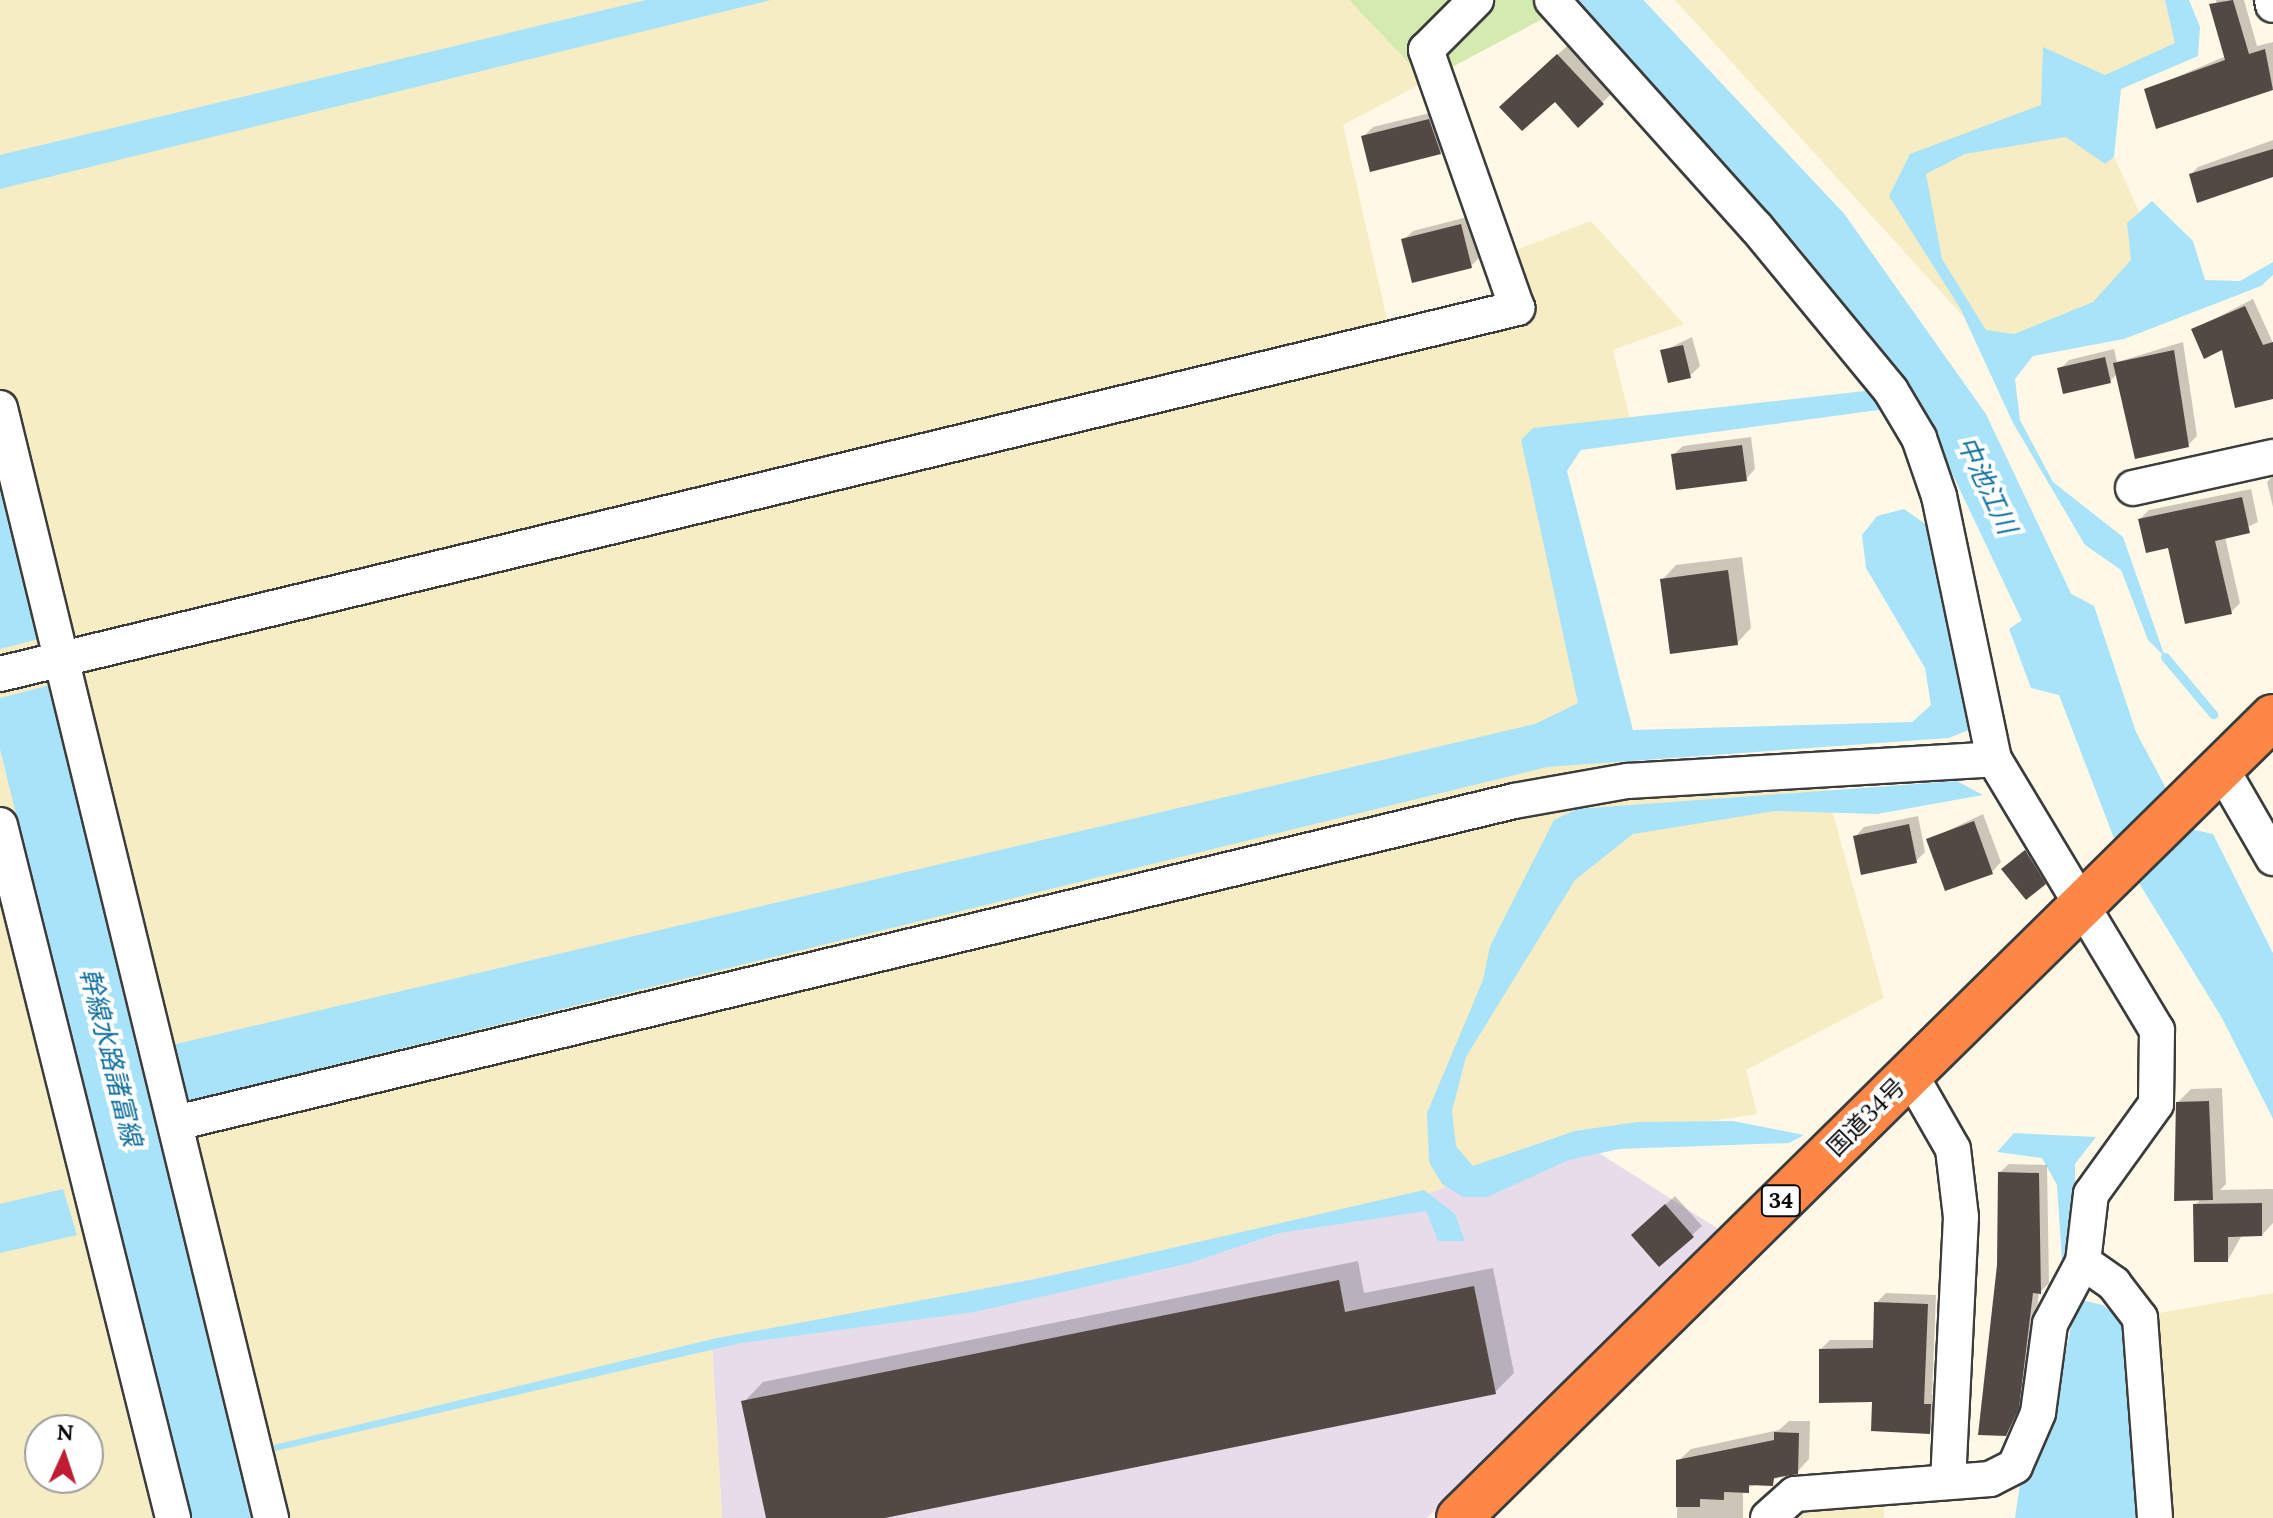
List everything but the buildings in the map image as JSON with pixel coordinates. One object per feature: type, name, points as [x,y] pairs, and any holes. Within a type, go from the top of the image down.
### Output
[{"type":"highway","name":"国道34号","points":[[1459,1518],[2273,717]]},
{"type":"street","points":[[23,669],[1517,308],[1426,50],[1476,0]]},
{"type":"street","points":[[1552,0],[1756,227],[1912,426],[1939,496],[1994,759],[2093,893],[2157,1030],[2156,1104],[2091,1194],[2083,1262],[2050,1324],[2038,1413],[2015,1466],[1990,1479],[1825,1488],[1785,1498],[1768,1518]]},
{"type":"street","points":[[0,408],[23,669],[176,1123],[271,1518]]},
{"type":"street","points":[[2133,488],[2273,457]]},
{"type":"street","points":[[176,1123],[1514,801],[1628,781],[1994,759]]},
{"type":"street","points":[[2212,777],[2273,858]]},
{"type":"street","points":[[0,825],[173,1518]]},
{"type":"street","points":[[1910,1074],[1953,1149],[1961,1217],[1948,1482]]},
{"type":"street","points":[[2083,1262],[2114,1284],[2140,1318],[2155,1518]]},
{"type":"shaded area","points":[[0,0],[1349,0],[1426,81],[1343,125],[1394,350],[1529,318],[1505,254],[1591,221],[1684,324],[1613,350],[1631,423],[1545,433],[1619,768],[1817,756],[1884,998],[1746,1070],[1757,1114],[1580,1141],[1402,1202],[712,1345],[722,1518],[0,1518]]},
{"type":"shaded area","points":[[1675,0],[2180,0],[2193,41],[2087,96],[2176,294],[2034,341],[1982,337]]},
{"type":"shaded area","points":[[1580,1141],[1720,1230],[1427,1518],[722,1518],[712,1345],[1402,1202]]},
{"type":"shaded area","points":[[2273,1293],[2273,1518],[2034,1518],[2091,1325]]},
{"type":"shaded area","points":[[1884,1501],[1884,1518],[1795,1518],[1811,1502]]},
{"type":"green space","points":[[1349,0],[1559,0],[1565,7],[1426,81]]},
{"type":"water","points":[[646,0],[771,0],[0,189],[0,155]]},
{"type":"water","points":[[2165,0],[2189,0],[2200,27],[2198,56],[2121,89],[2114,157],[2105,164],[2066,137],[1965,154],[1926,174],[1942,259],[1986,330],[2014,334],[2093,302],[2131,260],[2127,223],[2152,201],[2193,241],[2205,280],[2240,281],[2273,262],[2273,275],[2261,286],[2124,339],[2033,356],[2015,379],[2020,420],[2053,482],[2123,537],[2165,657],[2148,640],[2121,570],[2085,545],[2013,423],[1960,308],[1889,196],[1910,154],[2041,105],[2043,47],[2105,75],[2175,43]]},
{"type":"water","points":[[1874,390],[1886,409],[1581,450],[1567,471],[1633,730],[1912,722],[1931,705],[1925,668],[1866,568],[1862,535],[1877,516],[1904,509],[1927,525],[1971,729],[1949,738],[1547,767],[187,1101],[172,1045],[1535,724],[1578,703],[1521,440],[1533,428]]},
{"type":"water","points":[[0,476],[39,639],[0,649]]},
{"type":"water","points":[[2066,591],[2094,606],[2136,732],[2167,790],[2115,841],[2059,695],[2031,688],[2009,629]]},
{"type":"water","name":"幹線水路諸富線","points":[[50,685],[252,1518],[190,1518],[0,749],[0,698]]},
{"type":"water","points":[[1957,781],[1983,795],[1877,814],[1775,811],[1633,834],[1575,880],[1466,1057],[1452,1111],[1456,1146],[1473,1166],[1575,1131],[1637,1122],[1733,1121],[1804,1135],[1789,1143],[1619,1149],[1569,1160],[1487,1197],[1463,1197],[1442,1184],[1429,1162],[1427,1113],[1483,980],[1490,946],[1554,820],[1577,809]]},
{"type":"water","points":[[2186,828],[2213,834],[2273,953],[2273,1119],[2222,1018],[2139,883]]},
{"type":"water","points":[[2014,1133],[2096,1137],[2075,1164],[2075,1244],[2062,1262],[2057,1185],[2042,1158],[1997,1152]]},
{"type":"water","points":[[63,1189],[77,1235],[0,1253],[0,1204]]},
{"type":"water","points":[[1424,1190],[1455,1214],[1465,1241],[1438,1241],[1426,1211],[1279,1233],[1190,1263],[974,1312],[741,1343],[275,1451],[274,1445],[717,1338],[1041,1278]]},
{"type":"water","points":[[2077,1299],[2103,1305],[2126,1326],[2137,1518],[2015,1518],[2020,1484],[2047,1439]]},
{"type":"waterway","name":"中池江川","points":[[1605,0],[1822,231],[1962,429],[2078,673]]},
{"type":"waterway","points":[[2165,657],[2213,714]]}]
